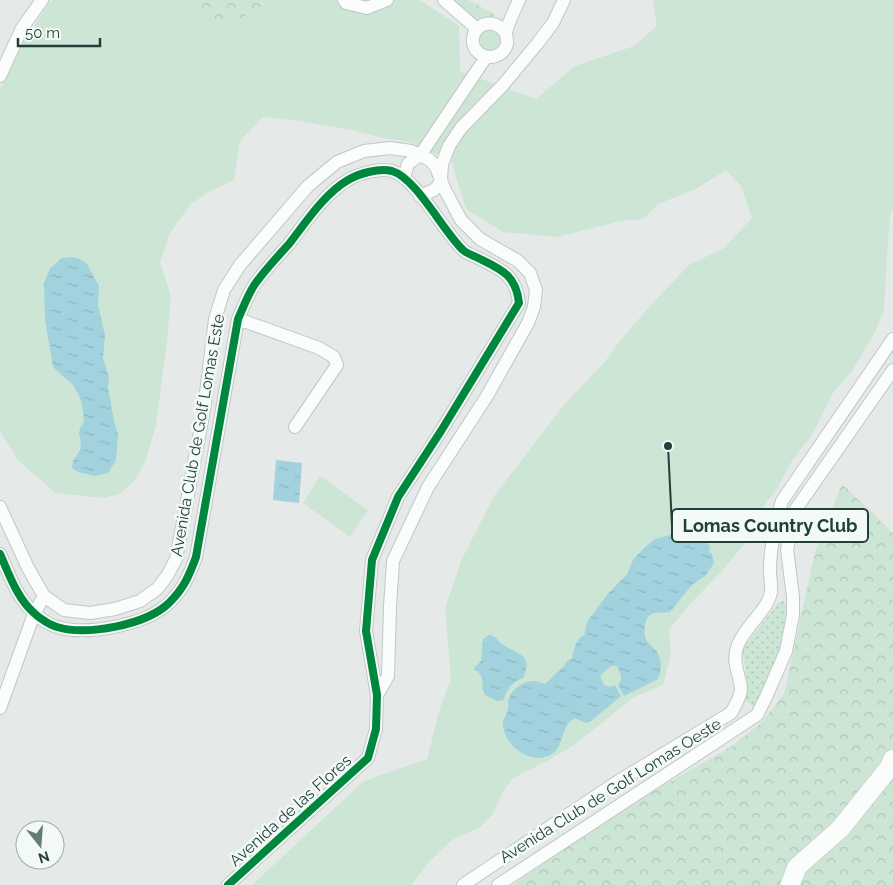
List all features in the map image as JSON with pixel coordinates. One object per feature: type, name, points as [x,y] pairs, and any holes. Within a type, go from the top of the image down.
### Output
[{"type":"main road","points":[[790,885],[797,866],[840,829],[889,768],[893,759]]},
{"type":"street","points":[[0,76],[22,28],[42,0]]},
{"type":"street","points":[[344,0],[346,3],[366,8],[387,0]]},
{"type":"street","points":[[444,0],[477,29]]},
{"type":"street","points":[[506,33],[519,0]]},
{"type":"street","points":[[420,196],[434,190],[441,180],[442,164],[449,146],[461,128],[503,85],[537,44],[553,24],[564,0]]},
{"type":"street","points":[[493,23],[501,26],[506,33],[508,39],[504,51],[498,55],[486,57],[475,49],[474,36],[477,29],[484,24],[493,23]]},
{"type":"street","points":[[377,695],[366,631],[372,560],[398,497],[441,431],[519,303],[518,291],[512,280],[500,269],[464,251],[404,178],[408,164],[421,154],[486,57]]},
{"type":"street","name":"Avenida Club de Golf Lomas Este","points":[[0,507],[28,568],[44,596],[64,610],[90,613],[115,609],[140,601],[157,589],[176,559],[204,410],[215,319],[224,290],[240,265],[308,186],[337,162],[364,151],[390,148],[421,154]]},
{"type":"street","points":[[377,695],[388,676],[393,561],[428,487],[487,396],[528,323],[534,307],[536,290],[530,273],[518,261],[480,239],[461,220],[436,167],[421,154]]},
{"type":"street","name":"Avenida Club de Golf Lomas Este","points":[[0,554],[20,597],[34,614],[56,627],[88,631],[118,627],[145,618],[168,604],[184,586],[196,557],[238,318],[254,286],[327,198],[348,180],[363,174],[379,171],[392,171],[404,178]]},
{"type":"street","points":[[238,318],[319,348],[334,357],[336,365],[295,427]]},
{"type":"street","points":[[793,596],[771,592],[771,555],[776,520],[782,501],[893,339]]},
{"type":"street","points":[[736,703],[757,715],[786,651],[793,615],[793,596],[787,549],[796,509],[893,370]]},
{"type":"street","name":"Avenida Club de Golf Lomas Oeste","points":[[463,885],[617,782],[730,713],[741,690],[734,660],[740,638],[765,605],[771,592]]},
{"type":"street","points":[[0,708],[34,614],[44,596]]},
{"type":"street","name":"Avenida de las Flores","points":[[228,885],[368,758],[376,729],[377,695]]},
{"type":"street","name":"Avenida Club de Golf Lomas Oeste","points":[[498,885],[757,715]]},
{"type":"green space","points":[[53,0],[181,0],[198,13],[230,25],[272,0],[420,0],[459,26],[460,71],[536,99],[575,66],[634,46],[657,26],[653,0],[893,0],[893,209],[890,216],[884,310],[874,334],[852,371],[833,393],[813,433],[792,461],[775,492],[759,511],[751,536],[669,630],[671,653],[663,685],[634,697],[577,743],[551,759],[513,778],[502,793],[493,814],[480,827],[452,840],[429,862],[411,885],[252,885],[364,781],[427,759],[440,708],[451,679],[445,608],[462,559],[494,496],[568,400],[603,364],[623,337],[651,305],[689,265],[724,248],[752,218],[741,186],[726,170],[696,189],[658,204],[643,219],[621,221],[557,237],[503,232],[466,209],[451,161],[410,142],[300,121],[263,117],[240,141],[234,180],[207,193],[190,205],[170,233],[160,262],[171,296],[156,425],[146,460],[136,479],[120,494],[103,498],[55,493],[17,459],[0,431],[0,89],[13,60],[48,4]]},
{"type":"green space","points":[[181,0],[272,0],[230,25],[198,13]]},
{"type":"green space","points":[[449,0],[468,0],[493,13],[497,23],[482,24]]},
{"type":"green space","points":[[487,27],[502,35],[503,44],[497,51],[489,53],[481,47],[479,42],[480,32]]},
{"type":"green space","points":[[320,476],[368,510],[350,537],[303,503]]},
{"type":"green space","points":[[842,484],[893,533],[893,885],[513,885],[610,816],[732,746],[761,723],[784,694],[815,552]]},
{"type":"green space","points":[[784,601],[787,611],[783,638],[772,669],[753,707],[745,700],[747,681],[742,649],[779,602]]},
{"type":"water","points":[[72,257],[80,259],[87,264],[99,286],[98,305],[105,335],[103,358],[109,377],[108,387],[118,434],[116,460],[109,472],[95,476],[78,472],[72,468],[73,461],[80,450],[79,434],[84,422],[82,405],[73,385],[53,367],[45,320],[44,283],[50,268],[62,258]]},
{"type":"water","points":[[276,460],[302,463],[299,503],[273,500]]},
{"type":"water","points":[[673,534],[702,540],[710,546],[709,552],[712,554],[714,563],[706,575],[692,585],[670,612],[654,613],[646,621],[644,629],[645,638],[658,653],[661,662],[658,679],[624,696],[618,685],[621,678],[617,666],[611,666],[600,676],[604,685],[610,687],[615,685],[621,696],[591,721],[586,723],[575,718],[570,722],[566,726],[557,749],[548,756],[534,758],[520,752],[508,740],[503,726],[511,694],[526,682],[535,681],[545,684],[565,665],[572,658],[577,642],[584,635],[587,622],[607,595],[627,574],[633,560],[655,539]]},
{"type":"water","points":[[489,635],[524,657],[527,665],[523,678],[510,686],[504,700],[497,701],[485,695],[482,688],[483,680],[474,668],[481,661],[483,639]]},
{"type":"cycle path","points":[[0,554],[14,585],[28,607],[39,617],[57,627],[84,630],[116,627],[146,617],[159,611],[169,603],[185,582],[196,557],[238,319],[255,284],[323,201],[348,180],[364,173],[381,170],[392,171],[401,176],[420,194],[463,250],[499,269],[510,279],[514,285],[519,303],[441,431],[398,497],[372,560],[366,631],[377,695],[376,729],[368,758],[228,885]]},
{"type":"place","name":"Lomas Country Club","points":[[668,446]]}]
